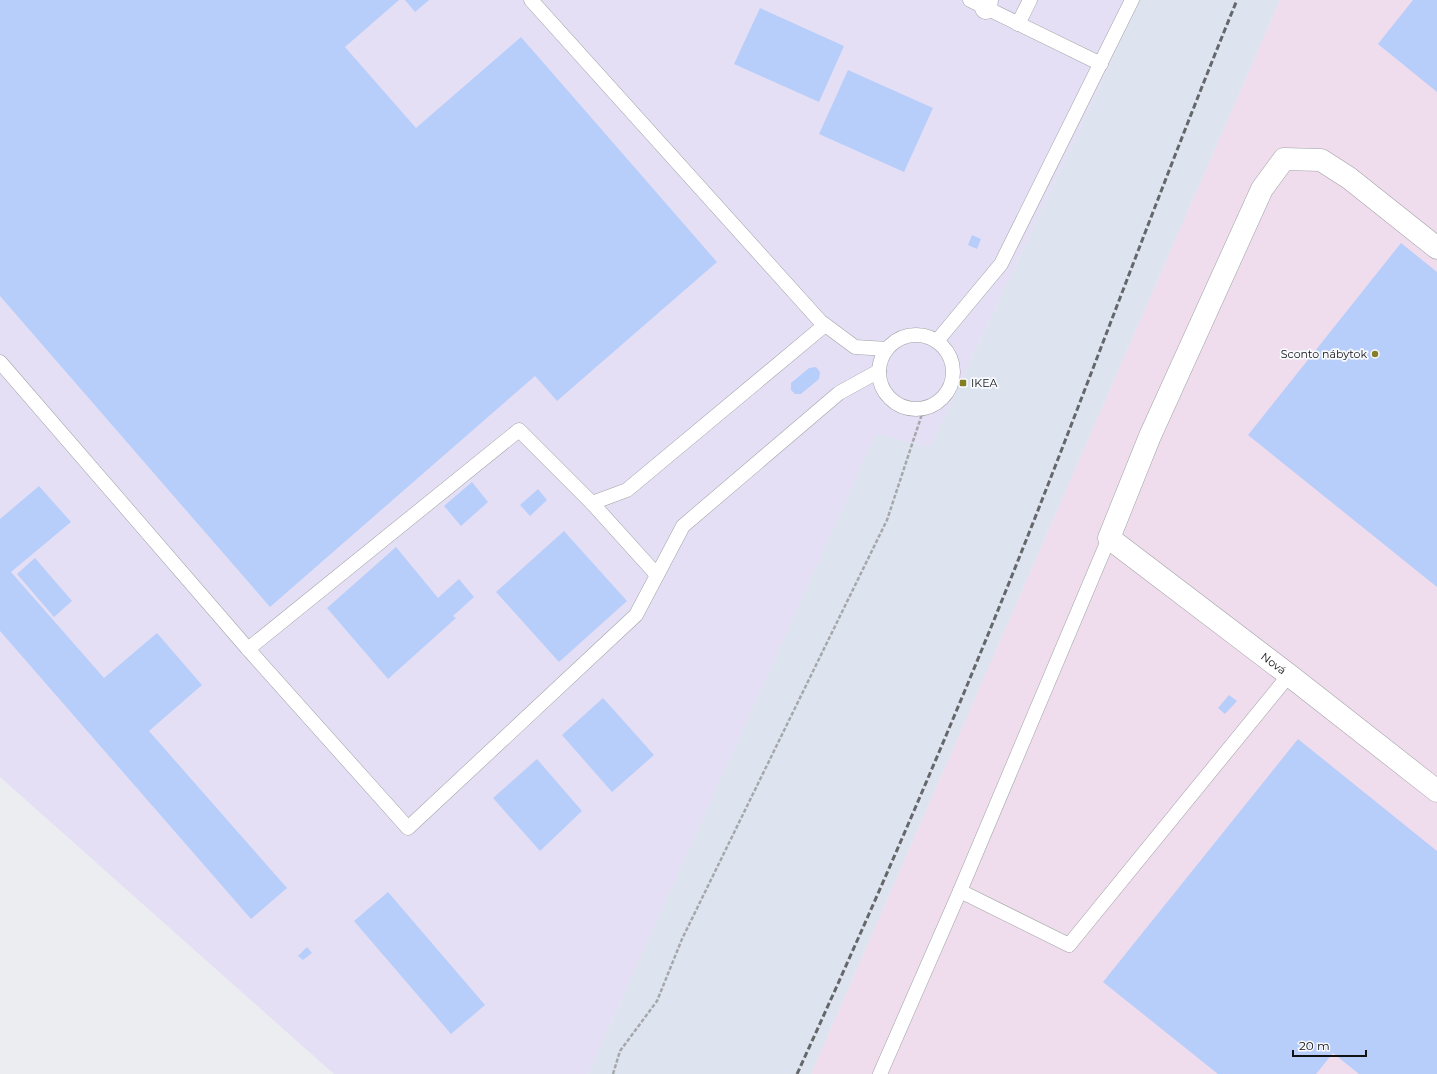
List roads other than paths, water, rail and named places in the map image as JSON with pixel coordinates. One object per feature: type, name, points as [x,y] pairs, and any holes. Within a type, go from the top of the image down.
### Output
[{"type":"street","points":[[1109,538],[1150,436],[1262,189],[1284,159],[1320,160],[1349,178],[1437,248]]},
{"type":"street","name":"Nová","points":[[1109,538],[1289,675],[1437,791]]},
{"type":"lane","points":[[532,0],[820,321],[855,347],[887,349]]},
{"type":"lane","points":[[1018,24],[1030,0]]},
{"type":"lane","points":[[938,341],[1001,264],[1132,0]]},
{"type":"lane","points":[[981,3],[1018,24],[1101,64]]},
{"type":"lane","points":[[592,503],[627,490],[825,325]]},
{"type":"lane","points":[[906,336],[928,336],[938,341],[946,350],[952,361],[953,373],[951,385],[945,396],[936,403],[924,408],[906,407],[891,399],[880,381],[879,371],[882,359],[887,349],[895,341],[906,336]]},
{"type":"lane","points":[[0,362],[248,650],[408,828],[636,615],[683,526],[839,393],[879,371]]},
{"type":"lane","points":[[248,650],[519,430],[592,503],[657,574]]},
{"type":"lane","points":[[880,1074],[960,891],[1109,538]]},
{"type":"lane","points":[[960,891],[1069,945],[1289,675]]},
{"type":"railway","points":[[797,1074],[915,808],[1000,606],[1183,134],[1237,0]]},
{"type":"place","name":"Sconto nábytok","points":[[1375,354]]},
{"type":"place","name":"IKEA","points":[[963,383]]}]
